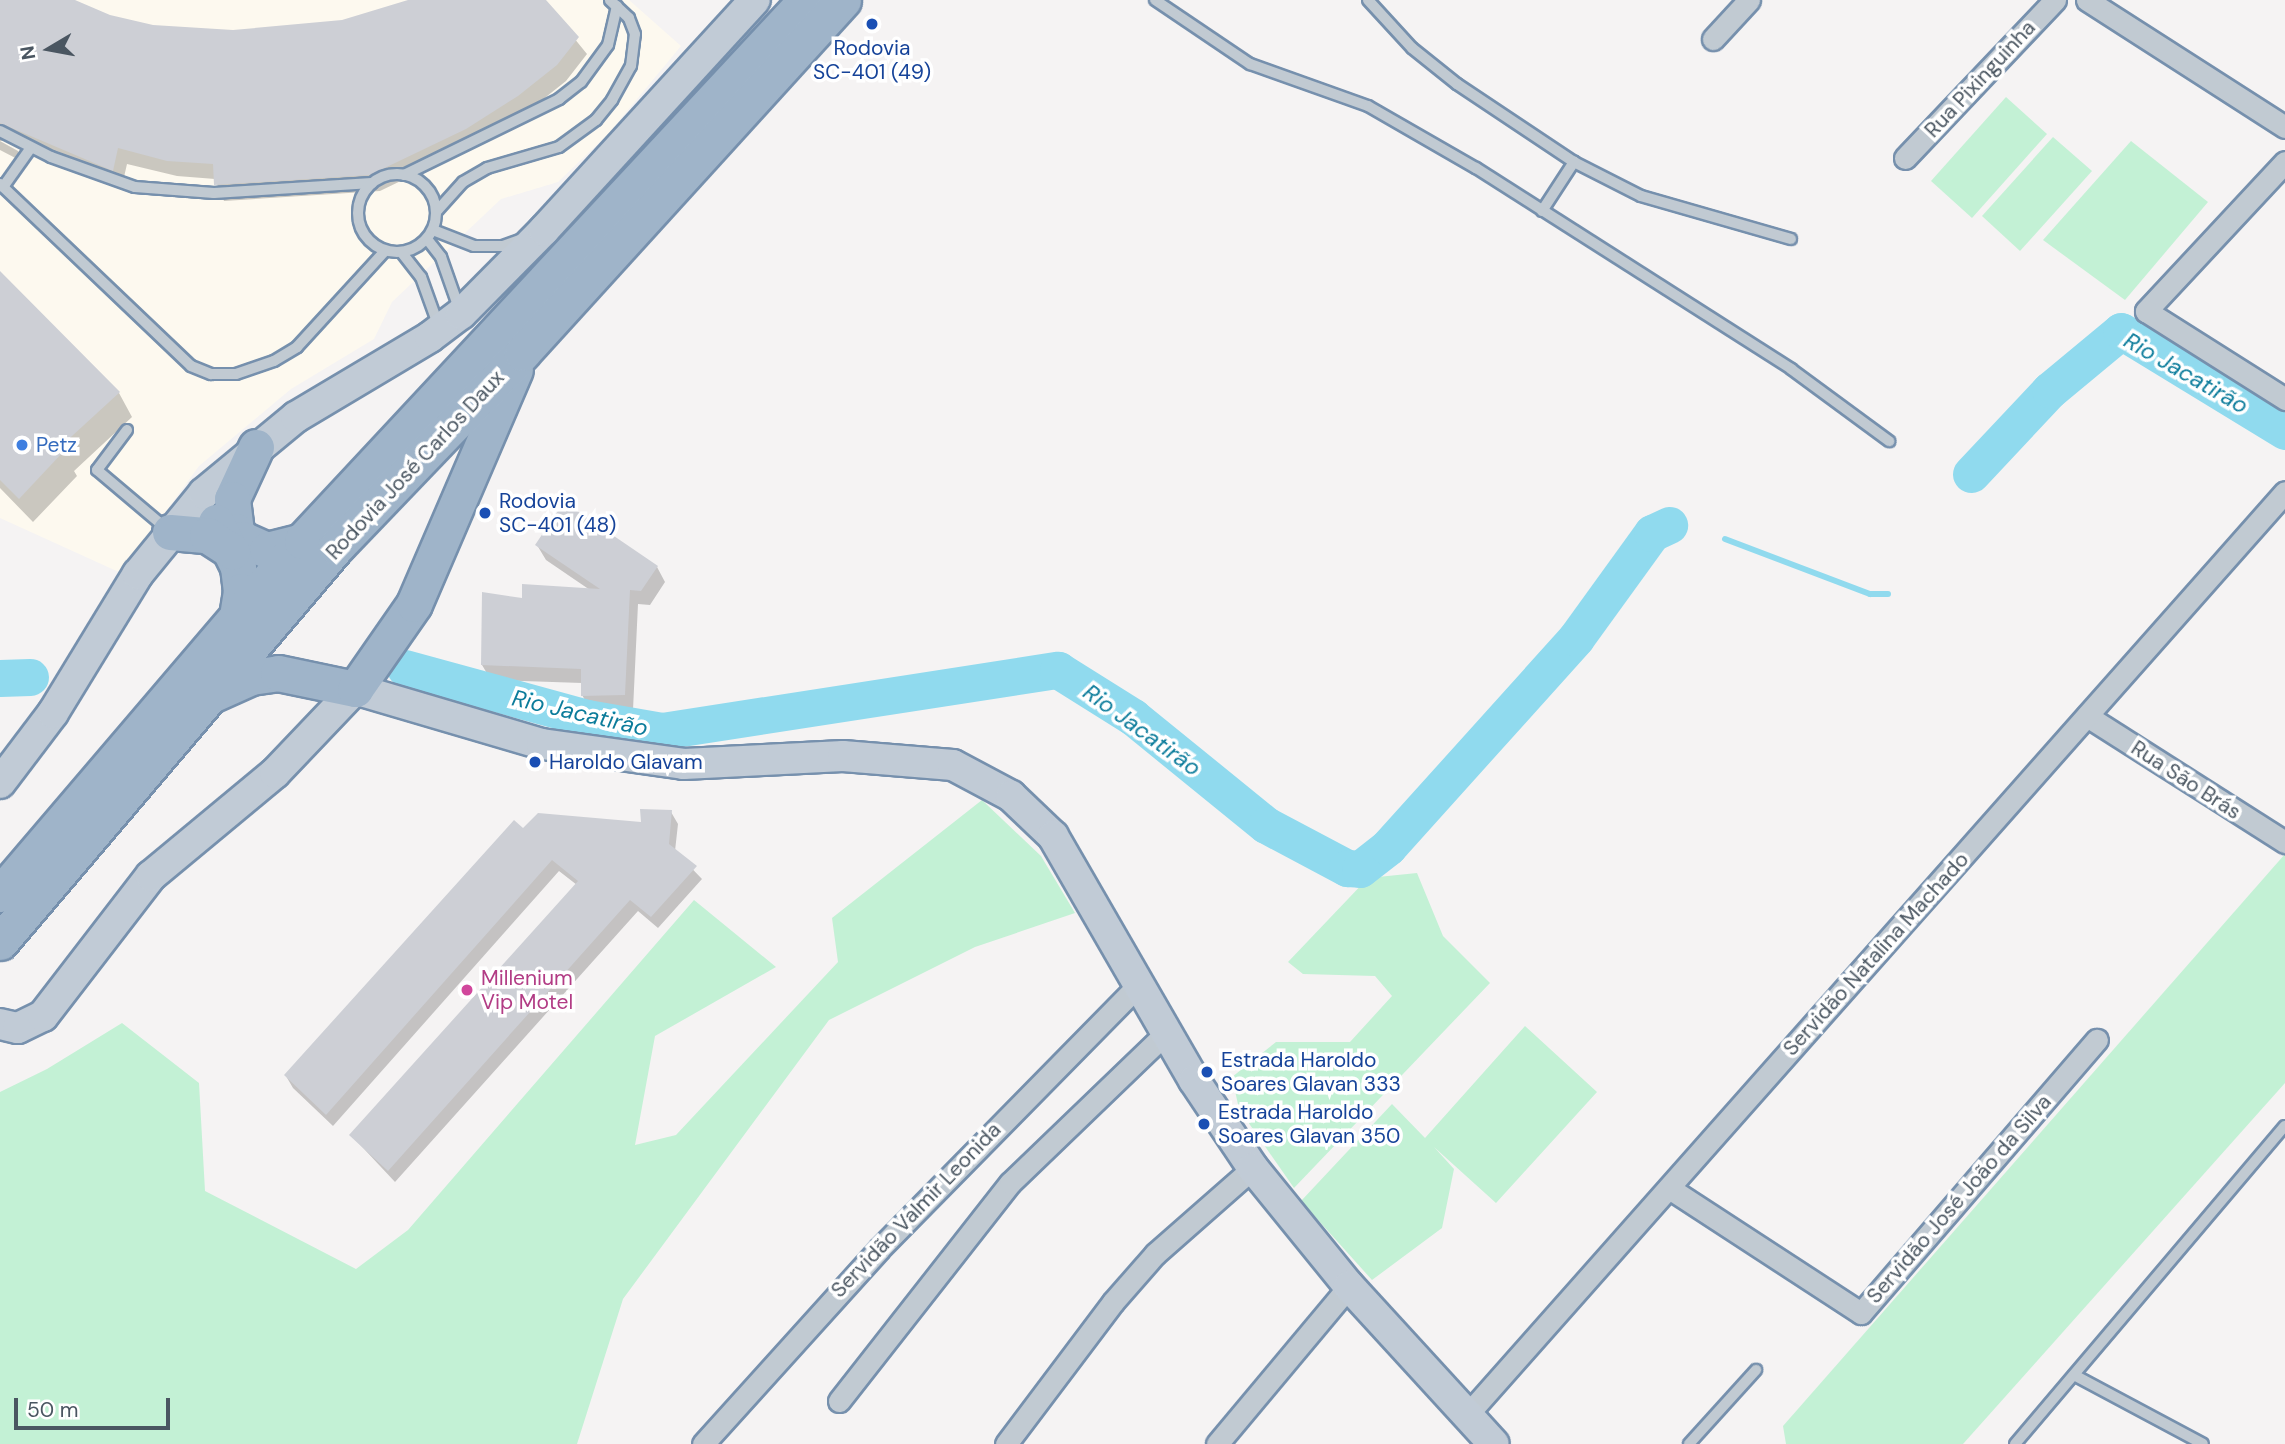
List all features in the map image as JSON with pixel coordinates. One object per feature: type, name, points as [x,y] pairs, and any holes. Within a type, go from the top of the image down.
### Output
[{"type":"highway","name":"Rodovia José Carlos Daux","points":[[0,894],[302,541],[806,0]]},
{"type":"highway","name":"Rodovia José Carlos Daux","points":[[0,942],[208,696],[419,456],[522,353],[843,0]]},
{"type":"highway","points":[[208,696],[251,677],[278,673],[355,689],[414,604],[522,353]]},
{"type":"highway","points":[[256,447],[232,499],[236,531],[242,539],[267,550],[302,541]]},
{"type":"highway","points":[[222,475],[212,503],[214,515],[232,551],[241,591],[237,615]]},
{"type":"highway","points":[[170,531],[207,535],[232,551]]},
{"type":"main road","points":[[0,783],[53,713],[112,613],[170,531],[222,475],[256,447],[329,396],[451,322],[544,230],[755,0]]},
{"type":"main road","points":[[312,736],[317,708],[315,680]]},
{"type":"main road","points":[[0,1024],[18,1028],[43,1016],[151,876],[312,736],[355,689],[542,744],[684,764],[843,756],[953,765],[1011,796],[1053,836],[1166,1033],[1253,1168],[1349,1286],[1491,1443]]},
{"type":"street","points":[[1713,39],[1749,0]]},
{"type":"street","name":"Rua Pixinguinha","points":[[1905,158],[2055,0]]},
{"type":"street","points":[[2087,0],[2285,127]]},
{"type":"street","points":[[2285,162],[2146,311],[2285,399]]},
{"type":"street","name":"Servidão Natalina Machado","points":[[1468,1415],[2285,492]]},
{"type":"street","name":"Rua São Brás","points":[[2087,716],[2285,842]]},
{"type":"street","name":"Servidão Valmir Leonida","points":[[703,1444],[879,1249],[1138,985]]},
{"type":"street","points":[[839,1401],[1010,1183],[1166,1033]]},
{"type":"street","name":"Servidão José João da Silva","points":[[1669,1188],[1861,1313],[2097,1040]]},
{"type":"street","points":[[1006,1444],[1113,1302],[1156,1254],[1253,1168]]},
{"type":"street","points":[[1217,1444],[1349,1286]]},
{"type":"lane","points":[[1155,0],[1250,64],[1368,106],[1542,211],[1802,377],[1889,441]]},
{"type":"lane","points":[[1368,0],[1412,48],[1457,85],[1574,162],[1641,196],[1791,239]]},
{"type":"lane","points":[[0,131],[30,149],[135,187],[214,193],[372,183],[404,174],[538,110],[581,82],[608,45],[613,3]]},
{"type":"lane","points":[[451,322],[445,267],[430,234],[436,212],[471,177],[559,147],[596,120],[612,100],[635,50],[629,18],[613,3]]},
{"type":"lane","points":[[30,149],[2,185],[191,366],[211,374],[236,373],[274,361],[297,347],[385,251]]},
{"type":"lane","points":[[1542,211],[1574,162]]},
{"type":"lane","points":[[404,174],[423,184],[436,212]]},
{"type":"lane","points":[[372,183],[361,197],[358,216],[369,241],[385,251],[402,253],[430,234],[466,244],[503,246],[544,230]]},
{"type":"lane","points":[[402,253],[451,322]]},
{"type":"lane","points":[[127,430],[98,464],[99,476],[170,531]]},
{"type":"lane","points":[[2015,1444],[2285,1126]]},
{"type":"lane","points":[[1689,1444],[1756,1370]]},
{"type":"lane","points":[[2074,1375],[2203,1444]]},
{"type":"shaded area","points":[[0,0],[629,0],[681,46],[608,134],[558,182],[501,199],[392,302],[374,339],[291,389],[199,466],[121,573],[0,518]]},
{"type":"green space","points":[[2006,97],[2047,134],[1972,218],[1931,181]]},
{"type":"green space","points":[[2053,137],[2092,171],[2020,251],[1982,216]]},
{"type":"green space","points":[[2131,141],[2208,202],[2125,300],[2043,240]]},
{"type":"green space","points":[[982,800],[1041,856],[1075,913],[975,947],[829,1020],[623,1299],[577,1444],[0,1444],[0,1092],[47,1069],[122,1023],[199,1083],[205,1191],[356,1269],[408,1230],[694,900],[776,967],[655,1036],[635,1145],[676,1135],[838,962],[832,918]]},
{"type":"green space","points":[[2285,854],[2285,1083],[1963,1444],[1786,1444],[1783,1426]]},
{"type":"green space","points":[[1417,873],[1443,936],[1490,983],[1294,1188],[1239,1109],[1232,1077],[1276,1042],[1350,1042],[1392,996],[1375,976],[1303,974],[1288,962],[1368,878]]},
{"type":"green space","points":[[1525,1026],[1597,1092],[1496,1203],[1434,1147],[1454,1169],[1442,1228],[1372,1280],[1301,1201],[1392,1104],[1425,1138]]},
{"type":"building","points":[[0,0],[75,0],[110,15],[153,25],[233,30],[342,20],[408,0],[546,0],[579,37],[557,65],[518,96],[466,129],[370,175],[214,185],[213,164],[167,161],[118,148],[113,171],[0,123]]},
{"type":"building","points":[[0,271],[120,392],[60,447],[64,451],[19,499],[0,480]]},
{"type":"building","points":[[564,502],[658,566],[641,591],[630,590],[625,695],[581,696],[581,669],[481,665],[482,592],[522,598],[522,584],[600,589],[535,545]]},
{"type":"building","points":[[640,809],[672,810],[669,844],[697,866],[651,917],[630,900],[388,1171],[349,1135],[578,881],[552,860],[326,1115],[284,1075],[514,820],[523,828],[538,813],[641,822]]},
{"type":"waterway","name":"Rio Jacatirão","points":[[1971,474],[2050,390],[2121,331],[2285,431]]},
{"type":"waterway","name":"Rio Jacatirão","points":[[405,668],[587,718],[662,731],[1058,670],[1133,717],[1266,825],[1347,868],[1360,869],[1388,847],[1576,638],[1652,533],[1669,525]]},
{"type":"waterway","points":[[1725,539],[1870,594],[1888,594]]},
{"type":"waterway","name":"Rio Jacatirão","points":[[0,678],[30,677]]},
{"type":"place","name":"Rodovia SC-401 (49)","points":[[872,24]]},
{"type":"place","name":"Petz","points":[[22,445]]},
{"type":"place","name":"Rodovia SC-401 (48)","points":[[485,513]]},
{"type":"place","name":"Haroldo Glavam","points":[[535,762]]},
{"type":"place","name":"Millenium Vip Motel","points":[[467,990]]},
{"type":"place","name":"Estrada Haroldo Soares Glavan 333","points":[[1207,1072]]},
{"type":"place","name":"Estrada Haroldo Soares Glavan 350","points":[[1204,1124]]}]
